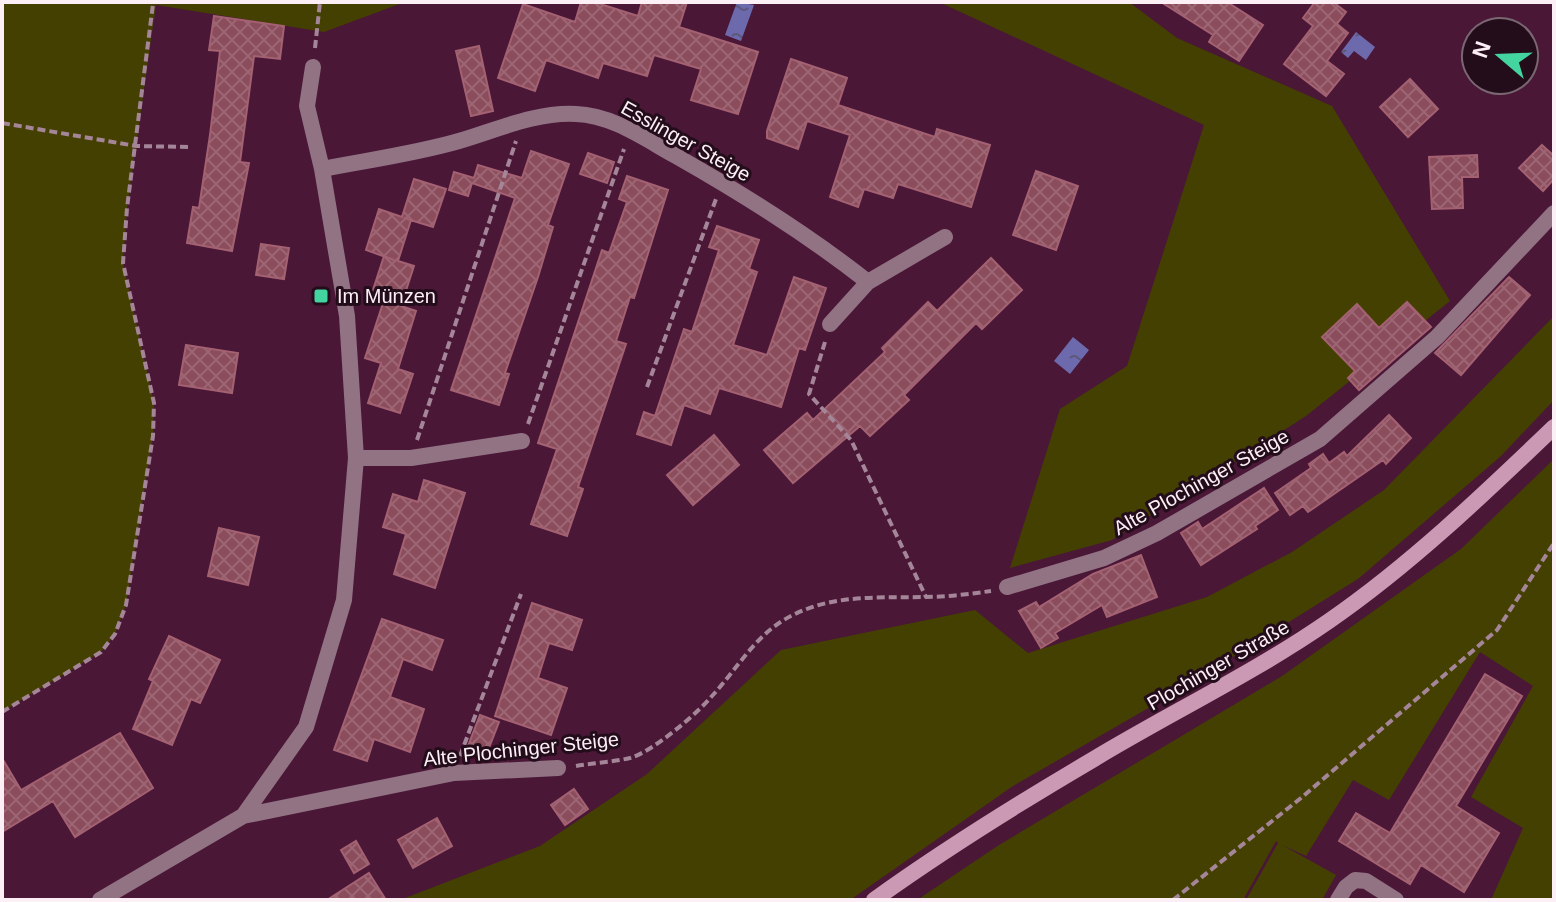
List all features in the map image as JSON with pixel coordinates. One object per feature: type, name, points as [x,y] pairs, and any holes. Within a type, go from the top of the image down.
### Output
[{"type":"main road","name":"Plochinger Straße","points":[[874,900],[955,844],[1060,779],[1260,667],[1328,622],[1419,550],[1554,427]]},
{"type":"street","points":[[243,816],[306,727],[344,600],[356,458],[347,316],[322,169],[307,106],[313,67]]},
{"type":"street","name":"Esslinger Steige","points":[[322,169],[458,141],[523,120],[572,113],[596,115],[631,130],[722,182],[820,244],[868,282]]},
{"type":"street","name":"Alte Plochinger Steige","points":[[1007,587],[1104,558],[1157,533],[1320,439],[1437,337],[1554,213]]},
{"type":"street","points":[[830,324],[868,282],[945,237]]},
{"type":"street","points":[[356,458],[411,458],[522,441]]},
{"type":"street","name":"Alte Plochinger Steige","points":[[100,900],[243,816],[454,773],[558,768]]},
{"type":"street","points":[[1338,900],[1355,880],[1366,881],[1396,900]]},
{"type":"path","points":[[313,67],[320,2]]},
{"type":"path","points":[[2,712],[101,652],[115,634],[126,605],[153,436],[154,403],[123,263],[153,4]]},
{"type":"path","points":[[411,458],[523,120]]},
{"type":"path","points":[[2,123],[136,146],[188,147]]},
{"type":"path","points":[[522,441],[631,130]]},
{"type":"path","points":[[647,387],[722,182]]},
{"type":"path","points":[[830,324],[809,394],[851,440],[926,597]]},
{"type":"path","points":[[1173,900],[1301,798],[1497,630],[1554,543]]},
{"type":"path","name":"Alte Plochinger Steige","points":[[558,768],[633,758],[678,729],[712,697],[765,634],[790,616],[817,605],[848,598],[926,597],[1007,587]]},
{"type":"path","points":[[454,773],[521,594]]},
{"type":"shaded area","points":[[2,2],[405,2],[324,32],[156,5],[127,208],[123,263],[154,403],[153,436],[126,605],[115,634],[101,652],[2,712]]},
{"type":"shaded area","points":[[939,2],[1129,2],[1177,38],[1332,106],[1450,301],[1306,416],[1112,540],[1010,568],[1060,409],[1127,366],[1204,125]]},
{"type":"shaded area","points":[[1554,316],[1554,400],[1501,456],[1358,579],[1178,691],[1013,786],[850,900],[400,900],[540,846],[647,774],[781,650],[975,610],[1028,653],[1207,597],[1292,552],[1384,490]]},
{"type":"shaded area","points":[[1554,459],[1554,900],[1491,900],[1523,828],[1471,797],[1533,686],[1480,652],[1389,800],[1353,780],[1306,856],[1282,845],[1336,875],[1322,900],[1246,900],[1278,843],[1276,841],[1243,900],[917,900],[999,845],[1282,676],[1461,549]]},
{"type":"water","points":[[737,2],[754,5],[741,41],[725,35]]},
{"type":"water","points":[[1356,32],[1375,47],[1366,60],[1354,51],[1348,58],[1341,52]]},
{"type":"water","points":[[1073,337],[1089,350],[1070,374],[1054,361]]},
{"type":"building","points":[[581,2],[594,2],[638,16],[642,2],[687,2],[679,27],[758,52],[738,114],[691,100],[701,69],[654,55],[647,76],[603,63],[598,78],[546,60],[535,91],[498,78],[523,4],[575,22]]},
{"type":"building","points":[[1161,2],[1227,2],[1263,25],[1239,61],[1209,42],[1213,35]]},
{"type":"building","points":[[1315,2],[1333,2],[1346,12],[1337,24],[1348,33],[1327,61],[1344,74],[1326,96],[1284,64],[1313,26],[1303,18]]},
{"type":"building","points":[[214,16],[284,26],[280,59],[254,56],[240,162],[249,163],[232,251],[187,243],[193,207],[199,208],[220,51],[209,50]]},
{"type":"building","points":[[479,46],[493,111],[471,116],[456,51]]},
{"type":"building","points":[[791,59],[847,78],[838,105],[935,137],[937,129],[990,145],[971,207],[898,184],[893,198],[864,189],[858,207],[830,197],[850,135],[807,121],[798,149],[767,138]]},
{"type":"building","points":[[1410,79],[1438,109],[1408,137],[1380,107]]},
{"type":"building","points":[[1542,145],[1554,156],[1554,179],[1543,191],[1519,168]]},
{"type":"building","points":[[531,151],[569,164],[548,225],[553,227],[538,277],[505,373],[509,374],[499,405],[451,390],[515,198],[472,183],[468,196],[449,190],[454,172],[474,178],[478,165],[522,178]]},
{"type":"building","points":[[588,153],[614,162],[607,183],[580,174]]},
{"type":"building","points":[[1477,155],[1478,177],[1462,177],[1463,208],[1432,209],[1429,157]]},
{"type":"building","points":[[1036,171],[1078,186],[1056,250],[1013,235]]},
{"type":"building","points":[[627,176],[668,190],[634,298],[630,297],[616,341],[626,344],[578,487],[583,489],[567,536],[531,524],[557,449],[538,443],[602,250],[609,253],[627,202],[619,199]]},
{"type":"building","points":[[414,179],[446,189],[433,227],[411,220],[398,261],[414,266],[401,306],[416,311],[398,369],[413,374],[400,413],[368,403],[381,363],[365,358],[384,300],[371,296],[384,256],[366,250],[379,209],[402,217]]},
{"type":"building","points":[[717,226],[759,240],[749,269],[757,272],[733,345],[767,355],[794,277],[826,288],[805,350],[799,348],[781,407],[719,388],[710,414],[684,405],[671,445],[637,434],[644,412],[655,416],[684,329],[692,332],[719,250],[709,247]]},
{"type":"building","points":[[261,244],[289,248],[284,279],[256,275]]},
{"type":"building","points":[[991,258],[1022,290],[982,329],[976,323],[904,395],[909,400],[870,436],[860,426],[793,483],[764,450],[807,413],[813,420],[885,352],[882,348],[928,302],[937,311]]},
{"type":"building","points":[[1509,277],[1530,295],[1461,375],[1435,353]]},
{"type":"building","points":[[1407,302],[1431,327],[1359,390],[1348,378],[1355,371],[1322,337],[1357,304],[1379,328]]},
{"type":"building","points":[[186,345],[238,353],[232,393],[179,385]]},
{"type":"building","points":[[1389,415],[1411,438],[1386,464],[1383,460],[1308,512],[1303,506],[1290,515],[1275,493],[1311,468],[1309,464],[1323,454],[1329,463],[1344,452],[1347,456]]},
{"type":"building","points":[[714,435],[739,465],[693,505],[667,475]]},
{"type":"building","points":[[424,480],[465,493],[435,588],[394,574],[406,534],[383,527],[393,494],[418,502]]},
{"type":"building","points":[[1264,488],[1278,510],[1255,526],[1257,529],[1201,565],[1181,533],[1198,522],[1202,529]]},
{"type":"building","points":[[219,528],[259,537],[248,585],[208,576]]},
{"type":"building","points":[[1141,555],[1157,597],[1107,617],[1102,605],[1055,633],[1058,638],[1041,648],[1019,611],[1036,602],[1039,607],[1093,574]]},
{"type":"building","points":[[532,603],[582,620],[572,650],[549,643],[538,678],[567,688],[551,735],[495,716]]},
{"type":"building","points":[[382,619],[443,640],[432,670],[403,659],[390,697],[424,709],[410,752],[374,739],[367,761],[334,750]]},
{"type":"building","points":[[169,636],[220,660],[200,703],[191,699],[172,745],[133,729],[153,681],[149,679]]},
{"type":"building","points":[[1485,674],[1522,696],[1456,806],[1499,833],[1464,892],[1421,865],[1410,884],[1339,841],[1356,813],[1390,833]]},
{"type":"building","points":[[480,715],[499,722],[487,753],[468,746]]},
{"type":"building","points":[[120,733],[153,788],[75,837],[53,801],[2,832],[2,758],[21,790]]},
{"type":"building","points":[[574,789],[588,809],[565,825],[551,805]]},
{"type":"building","points":[[437,818],[452,846],[413,868],[398,840]]},
{"type":"building","points":[[356,841],[369,864],[354,873],[341,850]]},
{"type":"building","points":[[369,873],[386,900],[327,900]]},
{"type":"place","name":"Im Münzen","points":[[321,296]]}]
